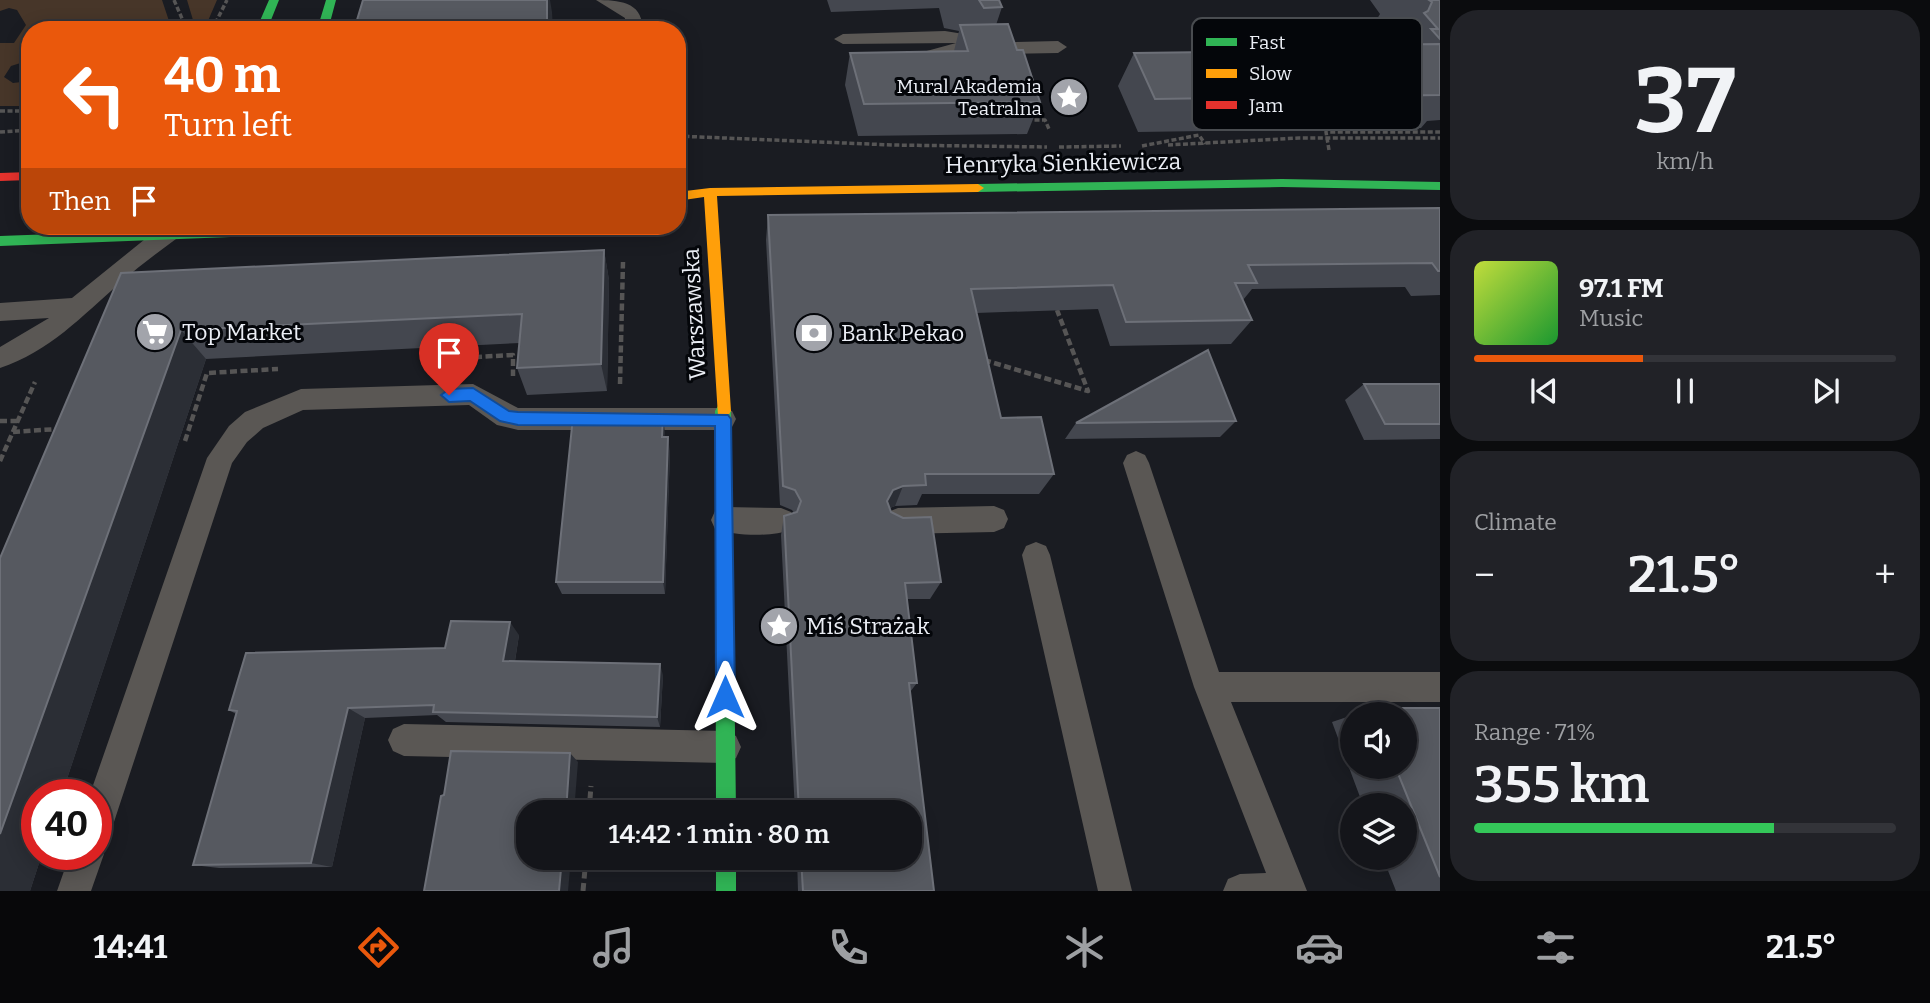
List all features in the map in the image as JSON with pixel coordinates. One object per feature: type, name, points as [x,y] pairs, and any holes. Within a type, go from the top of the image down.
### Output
[{"type":"main road","points":[[265,21],[274,0]]},
{"type":"main road","points":[[325,21],[331,0]]},
{"type":"main road","points":[[0,177],[21,176]]},
{"type":"main road","name":"Henryka Sienkiewicza","points":[[1416,184],[1440,179]]},
{"type":"main road","name":"Henryka Sienkiewicza","points":[[686,196],[710,192],[1145,184],[1440,186]]},
{"type":"main road","name":"Henryka Sienkiewicza","points":[[686,187],[710,192]]},
{"type":"main road","name":"Warszawska","points":[[710,192],[723,419],[726,800]]},
{"type":"main road","points":[[0,241],[103,235]]},
{"type":"main road","points":[[726,870],[726,891]]},
{"type":"lane","points":[[605,0],[634,16],[634,21]]},
{"type":"lane","points":[[844,39],[946,36],[1009,48]]},
{"type":"lane","points":[[883,61],[911,62],[949,49],[1058,47]]},
{"type":"lane","points":[[0,358],[33,344],[166,235]]},
{"type":"lane","points":[[0,312],[79,307]]},
{"type":"lane","points":[[111,779],[219,458],[238,434],[254,420],[301,400],[473,394],[506,417],[518,419],[723,419]]},
{"type":"lane","points":[[1136,463],[1209,687],[1290,890],[1240,891]]},
{"type":"lane","points":[[896,521],[994,519]]},
{"type":"lane","points":[[725,520],[781,521]]},
{"type":"lane","points":[[1036,555],[1115,891]]},
{"type":"lane","points":[[1209,687],[1440,687]]},
{"type":"lane","points":[[404,740],[725,747]]},
{"type":"lane","points":[[74,891],[81,870]]},
{"type":"path","points":[[174,0],[183,21]]},
{"type":"path","points":[[216,21],[227,0]]},
{"type":"path","points":[[0,111],[21,111]]},
{"type":"path","points":[[1023,120],[1045,120],[1049,129]]},
{"type":"path","points":[[0,132],[21,131]]},
{"type":"path","points":[[1329,154],[1325,132],[1440,132]]},
{"type":"path","points":[[1208,149],[1204,143],[1199,135],[1141,146],[1204,143],[1326,138],[1440,138]]},
{"type":"path","points":[[686,136],[892,145],[1129,146]]},
{"type":"path","points":[[623,262],[620,395],[666,421]]},
{"type":"path","points":[[977,361],[991,360],[1088,391],[1057,310]]},
{"type":"path","points":[[471,358],[513,355],[513,379]]},
{"type":"path","points":[[183,450],[207,373],[290,368]]},
{"type":"path","points":[[1,460],[35,381]]},
{"type":"path","points":[[0,421],[18,421]]},
{"type":"path","points":[[180,424],[191,423]]},
{"type":"path","points":[[13,432],[63,429]]},
{"type":"path","points":[[590,800],[592,772],[649,746]]},
{"type":"path","points":[[583,891],[585,870]]},
{"type":"shaded area","points":[[0,0],[162,0],[169,21],[24,21],[17,10],[9,8],[0,11]]},
{"type":"shaded area","points":[[187,0],[217,0],[208,21],[193,21]]},
{"type":"shaded area","points":[[21,32],[21,63],[11,66],[4,77],[13,83],[21,82],[21,106],[0,106],[0,43],[14,43]]},
{"type":"building","points":[[363,0],[547,0],[547,21],[357,21]]},
{"type":"building","points":[[979,0],[999,0],[1002,7],[984,8]]},
{"type":"building","points":[[1429,0],[1440,0],[1440,39],[1431,29],[1438,29],[1424,13],[1432,2]]},
{"type":"building","points":[[1008,24],[1017,50],[1023,50],[1040,102],[864,104],[850,53],[968,51],[960,25]]},
{"type":"building","points":[[1422,44],[1440,44],[1440,95],[1422,95]]},
{"type":"building","points":[[1192,52],[1192,98],[1155,99],[1134,53]]},
{"type":"building","points":[[1440,208],[1440,271],[1432,263],[1248,265],[1257,283],[1235,283],[1252,320],[1126,322],[1113,285],[971,289],[1001,418],[1041,417],[1054,474],[925,474],[926,485],[903,486],[893,490],[887,501],[891,512],[903,518],[931,517],[941,582],[905,583],[917,683],[909,683],[934,891],[803,891],[802,870],[922,870],[922,800],[798,800],[784,516],[797,512],[801,501],[795,490],[783,486],[768,215]]},
{"type":"building","points":[[604,250],[601,364],[517,368],[522,314],[181,330],[0,834],[0,558],[121,273]]},
{"type":"building","points":[[1208,350],[1236,421],[1076,423]]},
{"type":"building","points":[[1364,384],[1440,384],[1440,424],[1385,424]]},
{"type":"building","points":[[573,417],[663,417],[662,437],[668,437],[663,582],[556,582]]},
{"type":"building","points":[[451,621],[510,622],[503,661],[660,664],[657,717],[433,712],[434,705],[348,708],[311,863],[193,865],[237,711],[229,710],[246,653],[445,648]]},
{"type":"building","points":[[1417,708],[1440,708],[1440,877],[1417,820],[1417,793],[1406,793],[1400,779],[1417,779]]},
{"type":"building","points":[[451,751],[570,753],[567,800],[516,800],[516,870],[561,870],[559,891],[424,891],[441,796],[444,795]]},
{"type":"traffic: fast","points":[[265,21],[274,0]]},
{"type":"traffic: fast","points":[[325,21],[331,0]]},
{"type":"traffic: fast","points":[[978,188],[1282,183],[1440,186]]},
{"type":"traffic: fast","points":[[0,241],[154,235]]},
{"type":"traffic: fast","points":[[723,411],[726,800]]},
{"type":"traffic: fast","points":[[726,870],[726,891]]},
{"type":"traffic: slow","points":[[686,196],[710,192],[978,188]]},
{"type":"traffic: slow","points":[[710,192],[723,411]]},
{"type":"traffic: jam","points":[[0,177],[21,176]]},
{"type":"place","name":"Mural Akademia Teatralna","points":[[1069,97]]},
{"type":"place","name":"Top Market","points":[[155,332]]},
{"type":"place","name":"Bank Pekao","points":[[814,333]]},
{"type":"place","name":"Miś Strażak","points":[[779,626]]},
{"type":"route","points":[[449,395],[473,394],[506,417],[518,419],[723,419],[725,697]]}]
